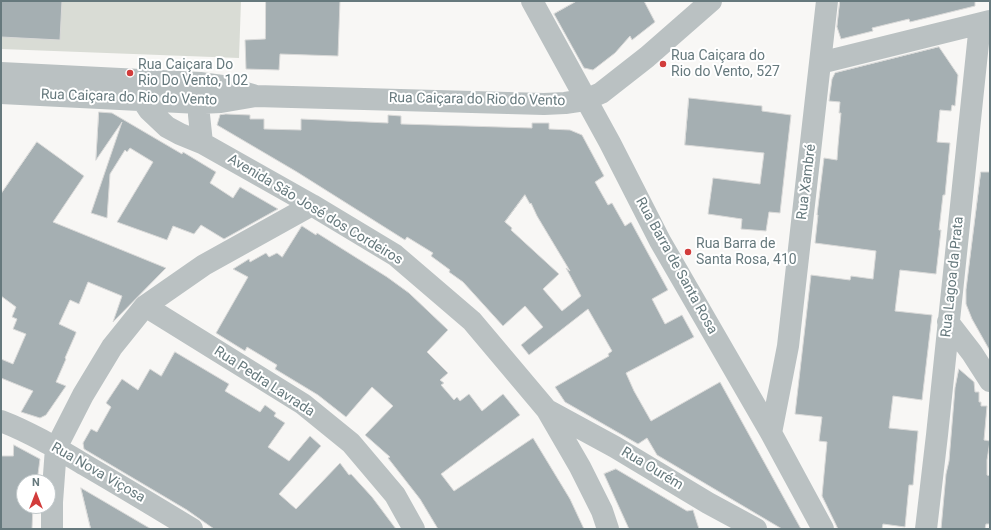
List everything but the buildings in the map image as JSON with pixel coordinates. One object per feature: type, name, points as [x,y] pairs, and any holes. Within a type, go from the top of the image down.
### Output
[{"type":"street","name":"Rua Barra de Santa Rosa","points":[[532,1],[585,100],[610,143],[660,241],[771,434],[823,529]]},
{"type":"street","name":"Rua Caiçara do Rio do Vento","points":[[1,93],[143,91],[200,93],[221,102],[256,96],[544,104],[565,103],[585,100],[601,93],[647,57],[710,1]]},
{"type":"street","name":"Rua Xambré","points":[[771,434],[788,346],[827,1]]},
{"type":"street","points":[[820,63],[985,23]]},
{"type":"street","name":"Rua Lagoa da Prata","points":[[926,529],[948,322],[985,23]]},
{"type":"street","name":"Rua Caiçara do Rio do Vento","points":[[1,72],[143,91]]},
{"type":"street","name":"Avenida São José dos Cordeiros","points":[[143,91],[153,115],[167,127],[202,143],[395,255],[472,321],[547,410],[580,467],[602,511],[608,529]]},
{"type":"street","points":[[200,93],[202,143]]},
{"type":"street","points":[[52,529],[52,502],[56,448],[83,394],[112,347],[145,306],[204,265],[312,206]]},
{"type":"street","name":"Rua Pedra Lavrada","points":[[145,306],[303,404],[351,443],[395,495],[414,529]]},
{"type":"street","points":[[948,322],[972,353],[990,381]]},
{"type":"street","name":"Rua Ourém","points":[[547,410],[615,447],[708,503],[756,529]]},
{"type":"street","name":"Rua Nova Viçosa","points":[[1,422],[14,426],[56,448],[192,529]]},
{"type":"shaded area","points":[[1,1],[241,1],[239,58],[1,49]]},
{"type":"place","name":"Rua Caiçara do Rio do Vento, 527","points":[[663,64]]},
{"type":"place","name":"Rua Caiçara Do Rio Do Vento, 102","points":[[130,73]]},
{"type":"place","name":"Rua Barra de Santa Rosa, 410","points":[[688,252]]}]
